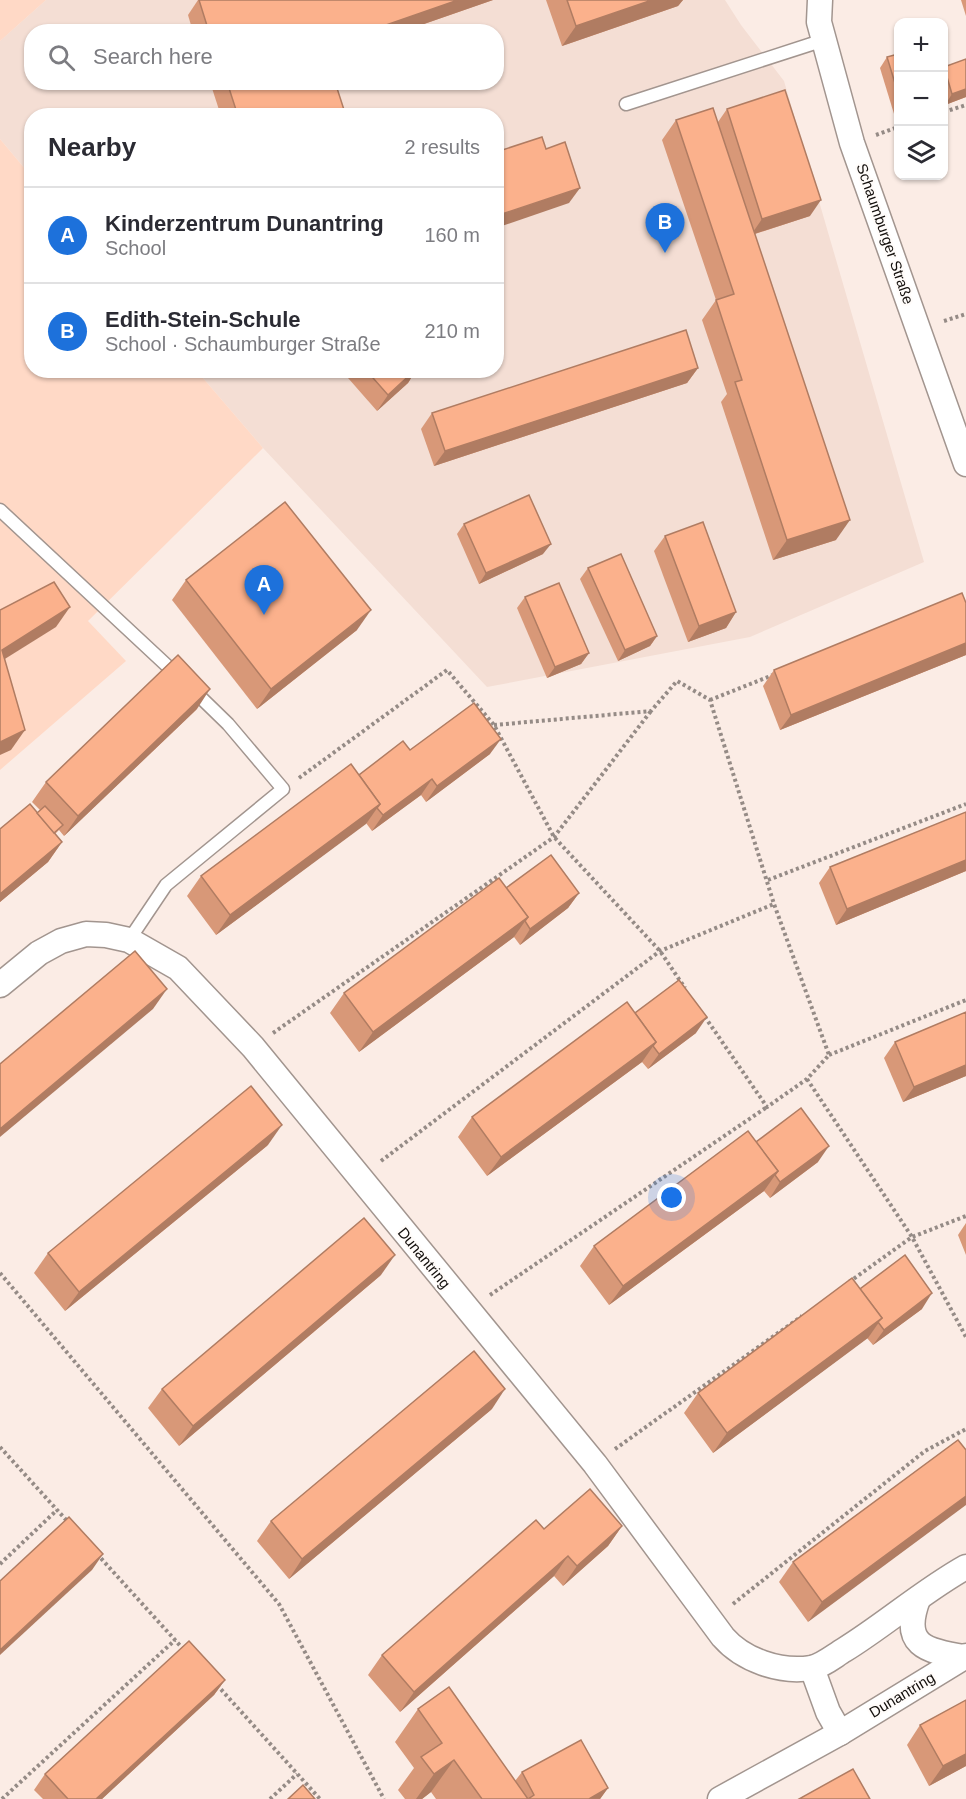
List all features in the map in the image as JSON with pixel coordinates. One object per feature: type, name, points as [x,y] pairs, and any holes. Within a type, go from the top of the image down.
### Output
[{"type":"street","name":"Schaumburger Straße","points":[[820,0],[819,22],[852,143],[966,464]]},
{"type":"street","name":"Dunantring","points":[[0,984],[39,953],[61,941],[86,934],[106,934],[129,940],[178,968],[253,1047],[467,1311],[595,1464],[734,1650],[745,1657],[788,1667],[812,1668]]},
{"type":"street","points":[[840,1733],[828,1712],[812,1668],[861,1640],[940,1581],[966,1566]]},
{"type":"street","name":"Dunantring","points":[[918,1599],[912,1616],[913,1631],[918,1642],[932,1651],[965,1657]]},
{"type":"street","name":"Dunantring","points":[[720,1799],[840,1733],[965,1657]]},
{"type":"lane","points":[[626,104],[824,40]]},
{"type":"lane","points":[[0,510],[228,724],[283,789],[166,885],[129,940]]},
{"type":"path","points":[[948,111],[966,105]]},
{"type":"path","points":[[283,789],[447,670],[494,725],[554,837],[660,951],[687,990]]},
{"type":"path","points":[[710,700],[775,674]]},
{"type":"path","points":[[253,1047],[554,837],[651,711],[677,681],[710,700],[774,904],[829,1055]]},
{"type":"path","points":[[494,725],[651,711]]},
{"type":"path","points":[[768,880],[966,804]]},
{"type":"path","points":[[359,1177],[660,951],[774,904]]},
{"type":"path","points":[[467,1311],[807,1079],[829,1055],[966,1000]]},
{"type":"path","points":[[700,1010],[767,1107]]},
{"type":"path","points":[[807,1079],[912,1237],[966,1336]]},
{"type":"path","points":[[845,1285],[912,1237],[966,1216]]},
{"type":"path","points":[[0,1273],[279,1604],[382,1799]]},
{"type":"path","points":[[595,1464],[806,1313]]},
{"type":"path","points":[[711,1622],[926,1451],[966,1428]]},
{"type":"path","points":[[0,1447],[73,1527]]},
{"type":"path","points":[[0,1564],[57,1510]]},
{"type":"path","points":[[96,1553],[190,1656]]},
{"type":"path","points":[[2,1799],[175,1640]]},
{"type":"path","points":[[213,1682],[320,1799]]},
{"type":"path","points":[[270,1799],[297,1774]]},
{"type":"shaded area","points":[[0,0],[46,0],[0,41]]},
{"type":"shaded area","points":[[46,0],[725,0],[784,81],[924,562],[750,637],[487,687],[263,448],[203,378],[504,378],[504,108],[24,108],[24,168],[0,139],[0,41]]},
{"type":"shaded area","points":[[0,139],[24,168],[24,378],[203,378],[263,448],[88,621],[126,661],[0,770]]},
{"type":"building","points":[[199,0],[458,0],[389,24],[206,24]]},
{"type":"building","points":[[567,0],[652,0],[576,26]]},
{"type":"building","points":[[894,55],[894,80],[887,57]]},
{"type":"building","points":[[966,59],[966,89],[952,94],[948,80],[948,66]]},
{"type":"building","points":[[230,90],[338,90],[343,108],[235,108]]},
{"type":"building","points":[[785,90],[821,200],[762,219],[727,109]]},
{"type":"building","points":[[713,108],[850,520],[787,540],[735,382],[742,380],[716,300],[734,294],[676,120]]},
{"type":"building","points":[[542,137],[546,149],[565,142],[580,188],[504,213],[504,149]]},
{"type":"building","points":[[686,330],[698,368],[445,451],[432,413]]},
{"type":"building","points":[[373,378],[406,378],[388,395]]},
{"type":"building","points":[[529,495],[551,544],[486,573],[464,524]]},
{"type":"building","points":[[285,502],[371,610],[271,689],[186,580]]},
{"type":"building","points":[[703,522],[736,612],[699,626],[665,536]]},
{"type":"building","points":[[621,554],[657,636],[625,650],[588,568]]},
{"type":"building","points":[[54,582],[70,607],[2,650],[25,730],[0,742],[0,610]]},
{"type":"building","points":[[559,583],[589,653],[555,667],[525,597]]},
{"type":"building","points":[[962,593],[966,603],[966,643],[791,715],[774,670]]},
{"type":"building","points":[[178,655],[210,689],[78,816],[46,782]]},
{"type":"building","points":[[474,703],[501,739],[437,786],[432,779],[383,815],[377,808],[380,804],[359,775],[403,741],[410,750]]},
{"type":"building","points":[[351,764],[380,804],[230,915],[201,876]]},
{"type":"building","points":[[30,804],[62,842],[0,894],[0,829]]},
{"type":"building","points":[[45,806],[63,825],[54,833],[37,813]]},
{"type":"building","points":[[966,812],[966,860],[847,909],[830,867]]},
{"type":"building","points":[[551,855],[579,893],[530,929],[525,921],[528,917],[506,888]]},
{"type":"building","points":[[499,878],[528,917],[373,1032],[344,993]]},
{"type":"building","points":[[135,951],[167,989],[0,1129],[0,1064]]},
{"type":"building","points":[[679,980],[707,1017],[659,1054],[653,1046],[656,1042],[635,1013]]},
{"type":"building","points":[[627,1002],[656,1042],[501,1157],[472,1117]]},
{"type":"building","points":[[966,1012],[966,1065],[914,1087],[895,1042]]},
{"type":"building","points":[[251,1086],[282,1125],[79,1292],[48,1253]]},
{"type":"building","points":[[801,1108],[829,1146],[780,1182],[775,1175],[778,1171],[756,1142]]},
{"type":"building","points":[[748,1131],[778,1171],[623,1286],[594,1246]]},
{"type":"building","points":[[364,1218],[395,1255],[193,1426],[162,1389]]},
{"type":"building","points":[[905,1255],[932,1293],[884,1330],[878,1322],[882,1318],[860,1289]]},
{"type":"building","points":[[852,1278],[882,1318],[727,1433],[698,1393]]},
{"type":"building","points":[[474,1351],[505,1389],[302,1559],[271,1521]]},
{"type":"building","points":[[958,1440],[966,1450],[966,1496],[822,1602],[793,1562]]},
{"type":"building","points":[[590,1489],[622,1526],[577,1566],[568,1556],[414,1692],[382,1655],[536,1520],[544,1529]]},
{"type":"building","points":[[69,1517],[103,1554],[0,1650],[0,1581]]},
{"type":"building","points":[[189,1641],[225,1680],[96,1799],[68,1799],[45,1774]]},
{"type":"building","points":[[449,1687],[528,1799],[482,1799],[454,1760],[434,1774],[421,1757],[442,1743],[418,1709]]},
{"type":"building","points":[[966,1700],[966,1754],[943,1766],[920,1725]]},
{"type":"building","points":[[581,1740],[608,1788],[589,1799],[528,1799],[534,1795],[522,1772]]},
{"type":"building","points":[[853,1769],[870,1799],[799,1799]]},
{"type":"building","points":[[303,1785],[315,1799],[288,1799]]},
{"type":"place","name":"Edith-Stein-Schule","points":[[665,253]]},
{"type":"place","name":"Kinderzentrum Dunantring","points":[[264,615]]}]
